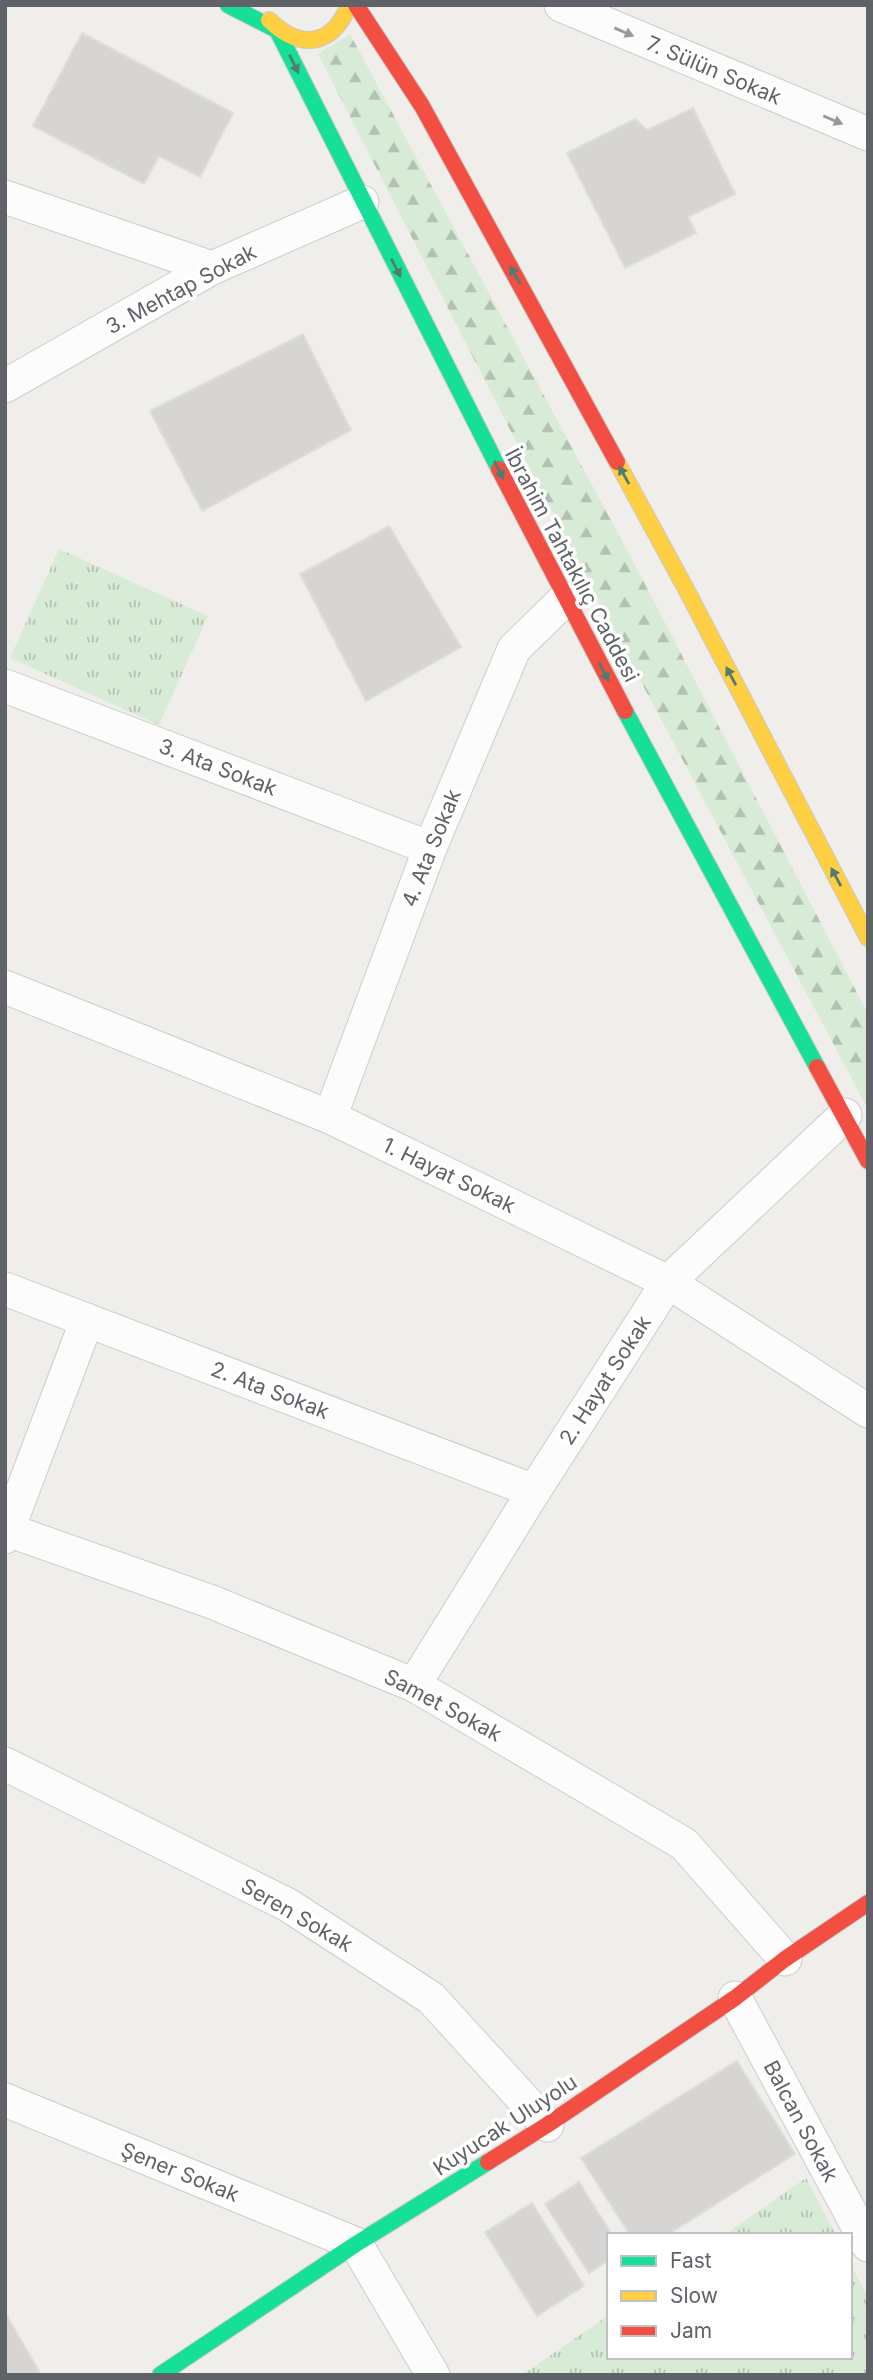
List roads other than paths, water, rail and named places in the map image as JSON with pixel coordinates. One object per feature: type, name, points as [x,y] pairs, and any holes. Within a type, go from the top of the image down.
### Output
[{"type":"main road","points":[[228,5],[300,41],[313,41],[335,30],[349,5]]},
{"type":"main road","name":"İbrahim Tahtakılıç Caddesi","points":[[264,5],[269,20],[277,30],[565,599],[868,1161]]},
{"type":"main road","points":[[356,5],[429,118],[686,589],[868,938]]},
{"type":"main road","name":"Kuyucak Uluyolu","points":[[160,2375],[356,2244],[547,2125],[735,1998],[785,1959],[868,1903]]},
{"type":"street","name":"7. Sülün Sokak","points":[[561,5],[868,134]]},
{"type":"street","points":[[5,197],[212,268]]},
{"type":"street","name":"3. Mehtap Sokak","points":[[5,386],[212,268],[362,202]]},
{"type":"street","name":"4. Ata Sokak","points":[[330,1117],[430,848],[514,649],[565,599]]},
{"type":"street","name":"3. Ata Sokak","points":[[5,686],[430,848]]},
{"type":"street","name":"1. Hayat Sokak","points":[[5,988],[330,1117],[668,1282],[868,1411]]},
{"type":"street","name":"2. Hayat Sokak","points":[[414,1685],[668,1282],[845,1115]]},
{"type":"street","name":"2. Ata Sokak","points":[[5,1289],[534,1491]]},
{"type":"street","points":[[6,1532],[88,1321]]},
{"type":"street","name":"Samet Sokak","points":[[6,1532],[212,1602],[414,1685],[684,1844],[785,1959]]},
{"type":"street","name":"Seren Sokak","points":[[5,1764],[288,1905],[431,1998],[547,2125]]},
{"type":"street","name":"Balcan Sokak","points":[[735,1998],[868,2245]]},
{"type":"street","name":"Şener Sokak","points":[[5,2100],[356,2244]]},
{"type":"street","points":[[356,2244],[433,2375]]}]
